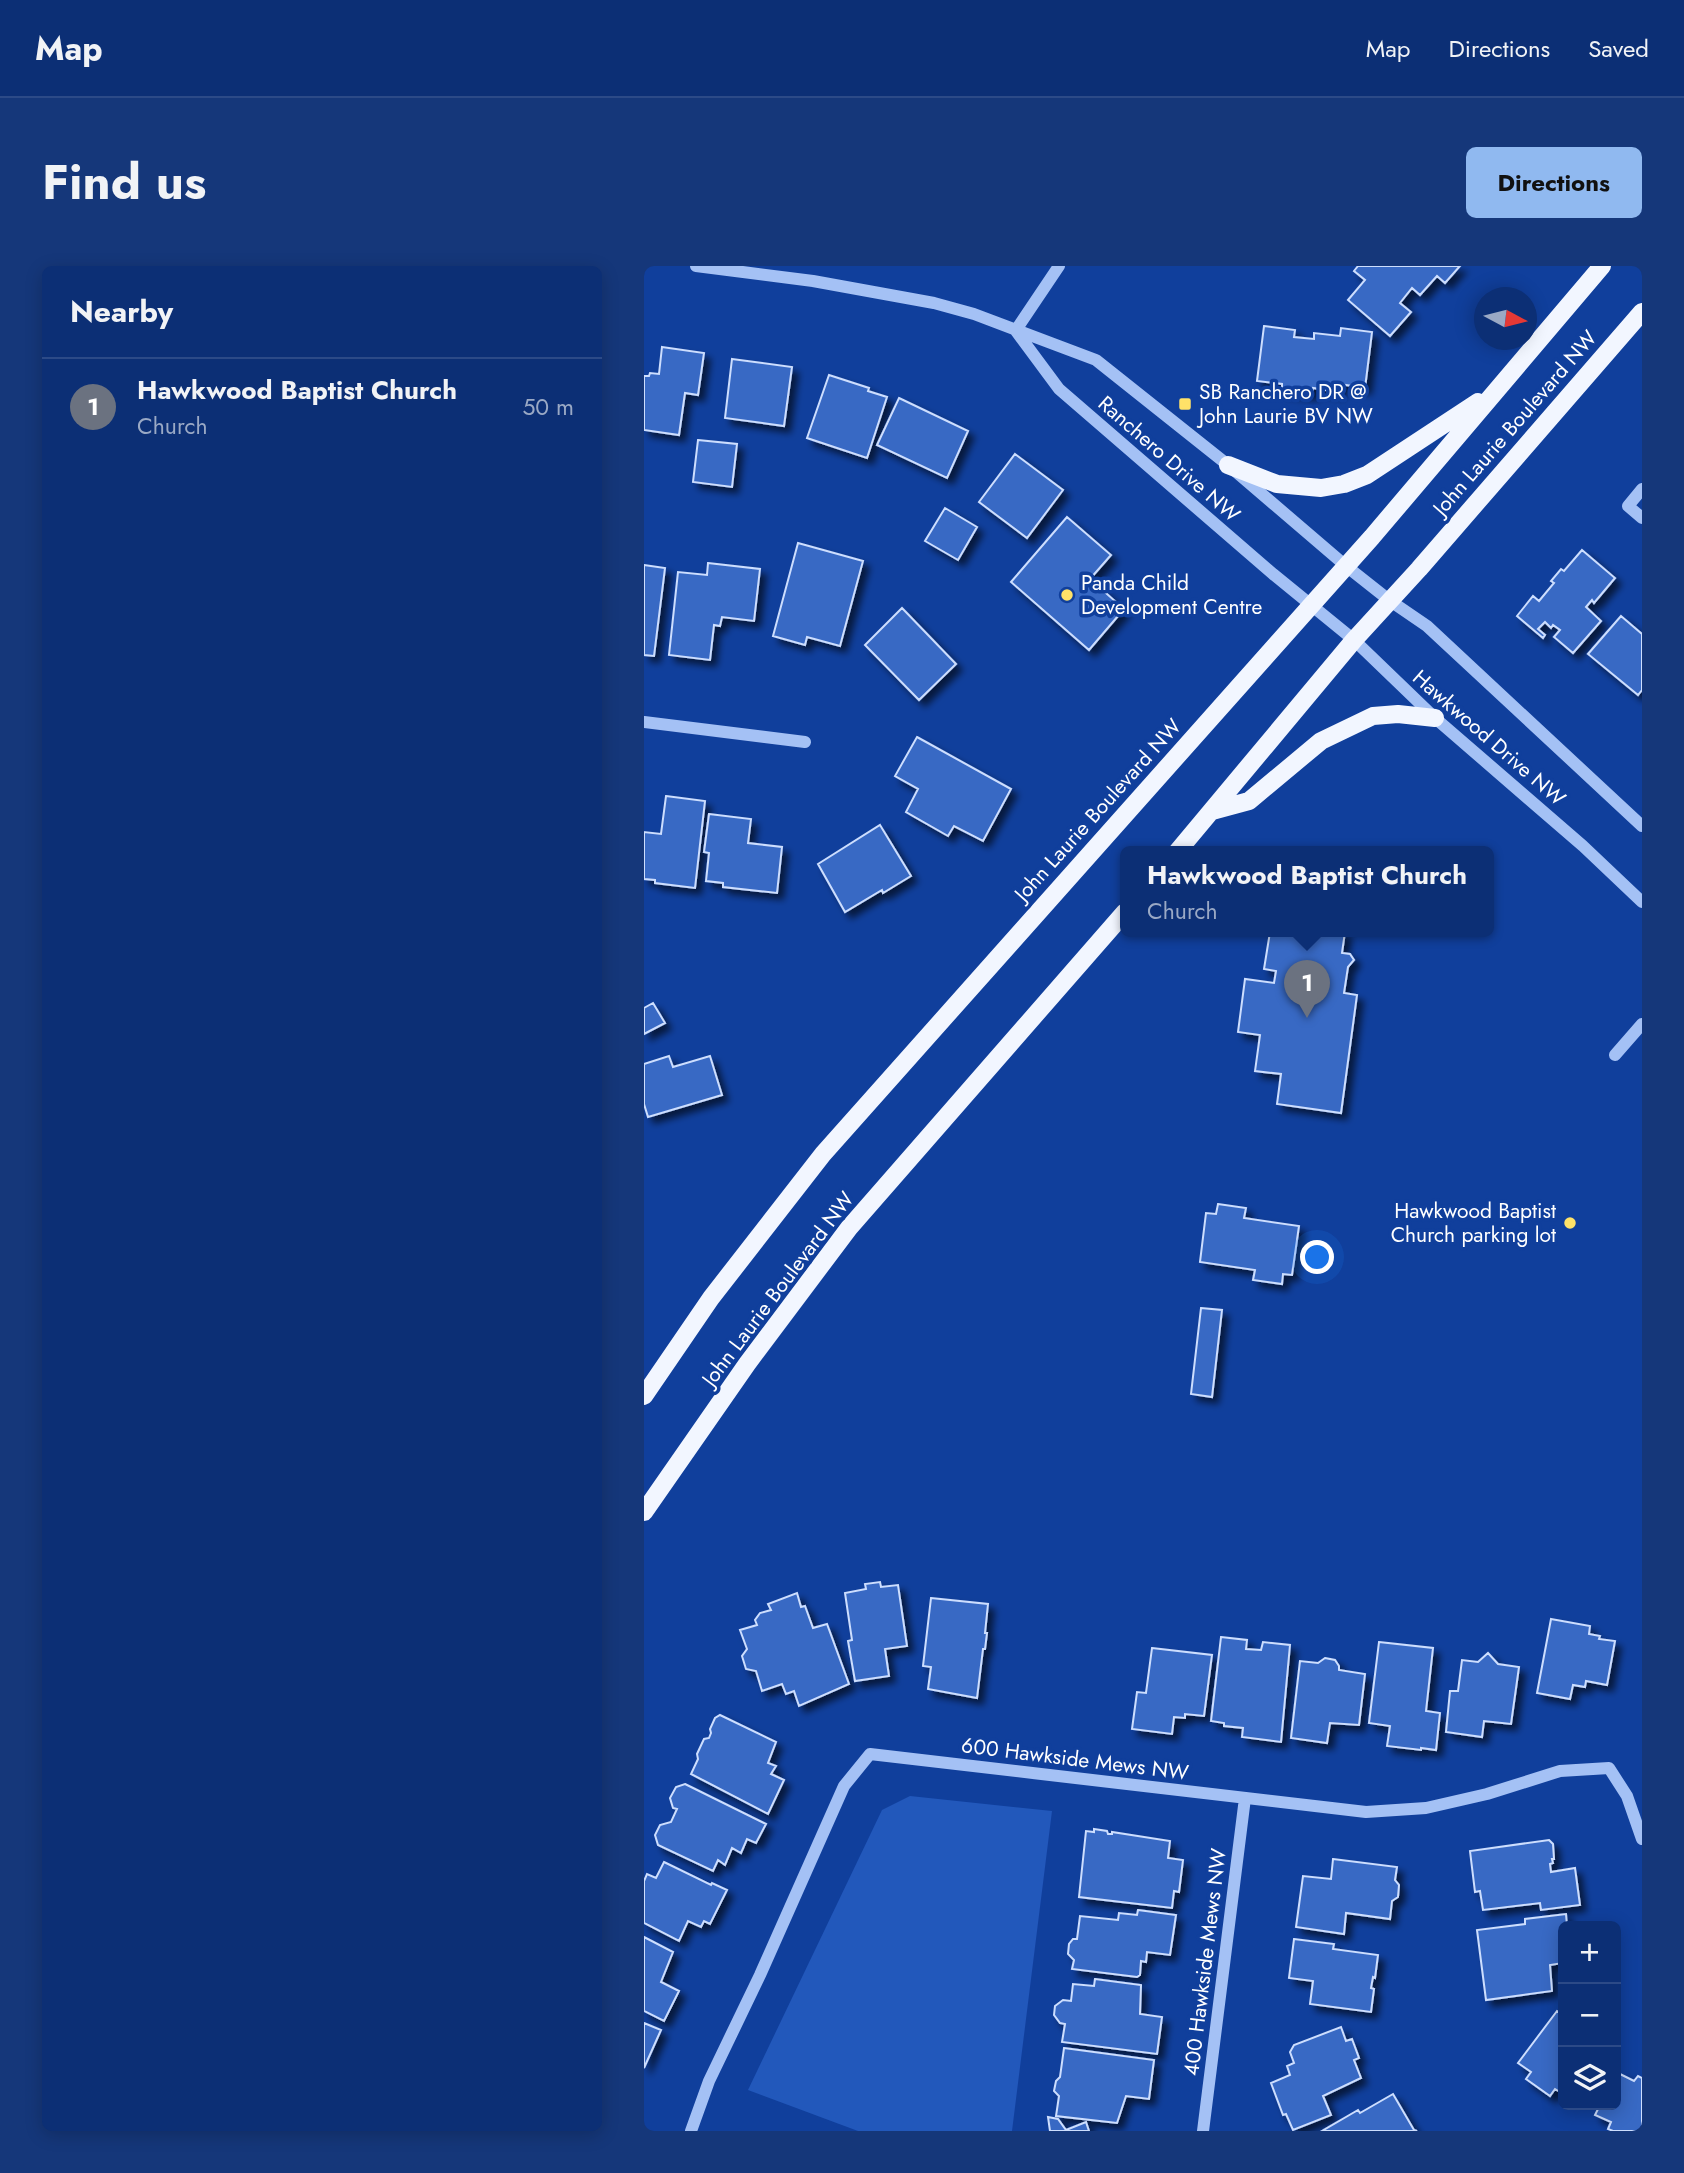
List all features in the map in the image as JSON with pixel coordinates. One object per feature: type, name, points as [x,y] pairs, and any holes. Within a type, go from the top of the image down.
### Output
[{"type":"main road","name":"John Laurie Boulevard NW","points":[[644,1396],[710,1298],[823,1154],[1346,566],[1602,266]]},
{"type":"main road","name":"John Laurie Boulevard NW","points":[[1182,846],[1354,640],[1642,312]]},
{"type":"main road","points":[[1228,465],[1277,484],[1321,488],[1344,484],[1367,475],[1496,390]]},
{"type":"main road","points":[[1212,811],[1249,801],[1321,741],[1373,716],[1398,714],[1436,718]]},
{"type":"main road","name":"John Laurie Boulevard NW","points":[[644,1512],[747,1364],[849,1228],[1120,918]]},
{"type":"street","name":"Ranchero Drive NW","points":[[696,266],[813,281],[888,294],[974,314],[1096,360],[1228,465],[1346,566]]},
{"type":"street","points":[[1016,330],[1059,266]]},
{"type":"street","name":"Ranchero Drive NW","points":[[1016,330],[1059,389],[1311,604]]},
{"type":"street","points":[[1642,489],[1628,506],[1642,518]]},
{"type":"street","name":"Hawkwood Drive NW","points":[[1346,566],[1427,626],[1642,826]]},
{"type":"street","name":"Hawkwood Drive NW","points":[[1311,604],[1583,846],[1642,902]]},
{"type":"street","points":[[644,722],[805,741]]},
{"type":"street","points":[[1615,1055],[1642,1024]]},
{"type":"street","name":"600 Hawkside Mews NW","points":[[691,2131],[709,2081],[760,1975],[844,1786],[870,1754],[1366,1812],[1426,1808],[1487,1794],[1560,1771],[1609,1768],[1627,1796],[1642,1839]]},
{"type":"street","name":"400 Hawkside Mews NW","points":[[1203,2131],[1245,1798]]},
{"type":"shaded area","points":[[910,1796],[1052,1811],[1012,2131],[858,2131],[748,2090],[882,1810]]},
{"type":"building","points":[[1358,266],[1460,266],[1445,283],[1437,276],[1420,295],[1412,288],[1400,303],[1411,312],[1390,336],[1348,300],[1365,280],[1354,271]]},
{"type":"building","points":[[1264,326],[1295,330],[1294,337],[1314,339],[1314,333],[1340,336],[1341,328],[1372,332],[1365,388],[1339,384],[1338,392],[1313,388],[1312,394],[1282,390],[1282,384],[1257,381]]},
{"type":"building","points":[[662,347],[704,353],[698,395],[685,393],[679,435],[644,430],[644,376],[649,376],[650,373],[659,374]]},
{"type":"building","points":[[732,359],[792,367],[784,426],[725,418]]},
{"type":"building","points":[[829,375],[887,397],[867,458],[807,438]]},
{"type":"building","points":[[899,398],[968,431],[947,478],[877,445]]},
{"type":"building","points":[[698,440],[737,444],[732,487],[693,482]]},
{"type":"building","points":[[1015,454],[1063,490],[1027,538],[979,502]]},
{"type":"building","points":[[945,508],[977,527],[958,560],[925,541]]},
{"type":"building","name":"Panda Child Development Centre","points":[[1067,517],[1111,555],[1090,579],[1124,609],[1089,650],[1011,582]]},
{"type":"building","points":[[798,543],[863,561],[840,646],[807,637],[805,645],[773,636]]},
{"type":"building","points":[[1582,550],[1615,578],[1594,603],[1592,600],[1586,607],[1601,621],[1573,653],[1554,637],[1560,630],[1553,625],[1551,628],[1545,622],[1538,629],[1545,635],[1543,638],[1517,616],[1533,596],[1539,601],[1554,583],[1551,581],[1561,569],[1564,571]]},
{"type":"building","points":[[708,563],[760,569],[754,621],[722,617],[720,626],[714,625],[710,660],[669,655],[678,572],[707,575]]},
{"type":"building","points":[[644,565],[665,568],[654,656],[644,655]]},
{"type":"building","points":[[902,608],[956,664],[919,700],[865,645]]},
{"type":"building","points":[[1621,616],[1642,634],[1642,690],[1638,695],[1588,654]]},
{"type":"building","points":[[917,737],[1011,789],[983,841],[954,826],[948,836],[906,812],[918,789],[895,776]]},
{"type":"building","points":[[666,796],[705,801],[695,888],[644,879],[644,832],[661,834]]},
{"type":"building","points":[[709,814],[751,819],[748,843],[782,847],[777,893],[723,887],[723,883],[706,881],[709,853],[704,852]]},
{"type":"building","points":[[880,825],[911,876],[845,912],[818,864]]},
{"type":"building","points":[[1269,937],[1344,937],[1342,953],[1350,954],[1354,960],[1348,967],[1344,993],[1357,995],[1341,1113],[1277,1104],[1281,1074],[1255,1071],[1260,1035],[1238,1032],[1245,979],[1274,983],[1276,971],[1264,969]]},
{"type":"building","points":[[653,1003],[665,1023],[644,1034],[644,1008]]},
{"type":"building","points":[[669,1056],[673,1067],[710,1056],[722,1095],[648,1117],[644,1104],[644,1064]]},
{"type":"building","points":[[1218,1204],[1246,1208],[1244,1218],[1299,1226],[1292,1275],[1283,1274],[1282,1284],[1253,1280],[1255,1270],[1200,1262],[1206,1213],[1216,1214]]},
{"type":"building","points":[[1201,1308],[1222,1310],[1212,1397],[1191,1394]]},
{"type":"building","points":[[880,1582],[881,1587],[898,1585],[907,1646],[885,1649],[889,1676],[855,1681],[848,1641],[852,1640],[845,1593],[866,1589],[865,1584]]},
{"type":"building","points":[[797,1593],[801,1607],[805,1606],[813,1628],[827,1624],[849,1684],[799,1706],[794,1691],[786,1694],[782,1684],[762,1691],[756,1671],[746,1669],[742,1656],[747,1649],[740,1630],[757,1625],[755,1620],[760,1613],[771,1610],[768,1604]]},
{"type":"building","points":[[931,1598],[988,1604],[987,1633],[977,1698],[928,1689],[931,1667],[923,1666]]},
{"type":"building","points":[[1551,1619],[1590,1626],[1589,1634],[1600,1636],[1599,1639],[1615,1641],[1607,1685],[1586,1681],[1585,1687],[1573,1685],[1570,1699],[1537,1693]]},
{"type":"building","points":[[1221,1637],[1247,1640],[1246,1649],[1261,1650],[1263,1642],[1290,1645],[1281,1742],[1242,1737],[1243,1728],[1224,1726],[1224,1723],[1211,1721]]},
{"type":"building","points":[[1379,1642],[1433,1648],[1426,1711],[1440,1713],[1436,1750],[1387,1746],[1390,1726],[1369,1723]]},
{"type":"building","points":[[1152,1648],[1212,1655],[1204,1716],[1185,1714],[1185,1718],[1174,1717],[1172,1734],[1132,1729],[1137,1692],[1146,1693]]},
{"type":"building","points":[[1488,1653],[1498,1664],[1519,1667],[1511,1724],[1484,1721],[1482,1737],[1446,1732],[1450,1691],[1458,1691],[1462,1660],[1478,1662]]},
{"type":"building","points":[[1325,1658],[1335,1660],[1339,1670],[1365,1674],[1359,1725],[1330,1723],[1327,1743],[1291,1738],[1300,1661],[1318,1663]]},
{"type":"building","points":[[720,1715],[776,1742],[768,1763],[776,1766],[771,1774],[784,1780],[768,1814],[691,1774],[704,1739],[709,1738],[715,1718]]},
{"type":"building","points":[[685,1784],[766,1824],[756,1843],[747,1839],[741,1853],[732,1848],[725,1865],[718,1860],[713,1871],[658,1845],[655,1835],[660,1825],[671,1822],[677,1809],[673,1808],[670,1798],[676,1787]]},
{"type":"building","points":[[1094,1829],[1107,1831],[1108,1834],[1112,1832],[1170,1841],[1168,1858],[1183,1860],[1179,1892],[1174,1891],[1172,1908],[1079,1897],[1086,1831],[1094,1832]]},
{"type":"building","points":[[1549,1840],[1553,1844],[1554,1859],[1550,1864],[1551,1872],[1575,1868],[1580,1905],[1541,1910],[1540,1903],[1483,1910],[1480,1891],[1475,1892],[1470,1851]]},
{"type":"building","points":[[1333,1859],[1397,1867],[1395,1880],[1399,1885],[1398,1897],[1392,1901],[1390,1919],[1346,1913],[1344,1934],[1296,1927],[1303,1876],[1331,1879]]},
{"type":"building","points":[[664,1862],[727,1890],[710,1924],[704,1921],[701,1927],[688,1921],[679,1941],[644,1923],[644,1881],[647,1874],[656,1878]]},
{"type":"building","points":[[1138,1910],[1176,1915],[1170,1955],[1147,1952],[1146,1962],[1141,1961],[1140,1975],[1137,1977],[1072,1969],[1074,1960],[1068,1954],[1069,1944],[1073,1939],[1077,1939],[1080,1916],[1118,1920],[1119,1913],[1137,1915]]},
{"type":"building","points":[[1566,1914],[1567,1921],[1558,1921],[1558,1964],[1550,1965],[1552,1991],[1486,2000],[1477,1930],[1525,1924],[1525,1919]]},
{"type":"building","points":[[644,1937],[673,1952],[661,1982],[679,1991],[664,2021],[644,2011]]},
{"type":"building","points":[[1294,1939],[1334,1944],[1333,1949],[1378,1955],[1371,1988],[1374,1989],[1371,2012],[1310,2004],[1313,1981],[1289,1978]]},
{"type":"building","points":[[1095,1979],[1141,1985],[1140,2014],[1162,2017],[1157,2054],[1062,2042],[1065,2024],[1060,2023],[1054,2015],[1055,2006],[1063,2000],[1071,2001],[1073,1984],[1094,1986]]},
{"type":"building","points":[[1558,2012],[1558,2091],[1555,2089],[1550,2096],[1526,2079],[1531,2072],[1518,2063]]},
{"type":"building","points":[[644,2023],[661,2030],[644,2068]]},
{"type":"building","points":[[1341,2027],[1346,2041],[1352,2039],[1359,2058],[1354,2060],[1361,2078],[1323,2096],[1331,2115],[1293,2130],[1286,2114],[1283,2115],[1271,2083],[1290,2075],[1287,2066],[1294,2063],[1290,2052],[1294,2045]]},
{"type":"building","points":[[1064,2048],[1154,2060],[1149,2099],[1126,2096],[1117,2123],[1056,2116],[1059,2096],[1054,2091],[1056,2081],[1060,2077]]},
{"type":"building","points":[[1621,2074],[1634,2081],[1638,2076],[1642,2078],[1642,2131],[1613,2131],[1608,2129],[1611,2122],[1595,2115],[1598,2110],[1621,2110]]},
{"type":"building","points":[[1393,2094],[1417,2131],[1322,2131],[1358,2110],[1360,2113]]},
{"type":"building","points":[[1048,2117],[1058,2119],[1066,2130],[1086,2122],[1089,2131],[1050,2131]]},
{"type":"place","name":"SB Ranchero DR @ John Laurie BV NW","points":[[1185,404]]},
{"type":"place","name":"Panda Child Development Centre","points":[[1067,595]]},
{"type":"place","name":"Hawkwood Baptist Church","points":[[1307,1018]]},
{"type":"place","name":"Hawkwood Baptist Church parking lot","points":[[1570,1223]]}]
